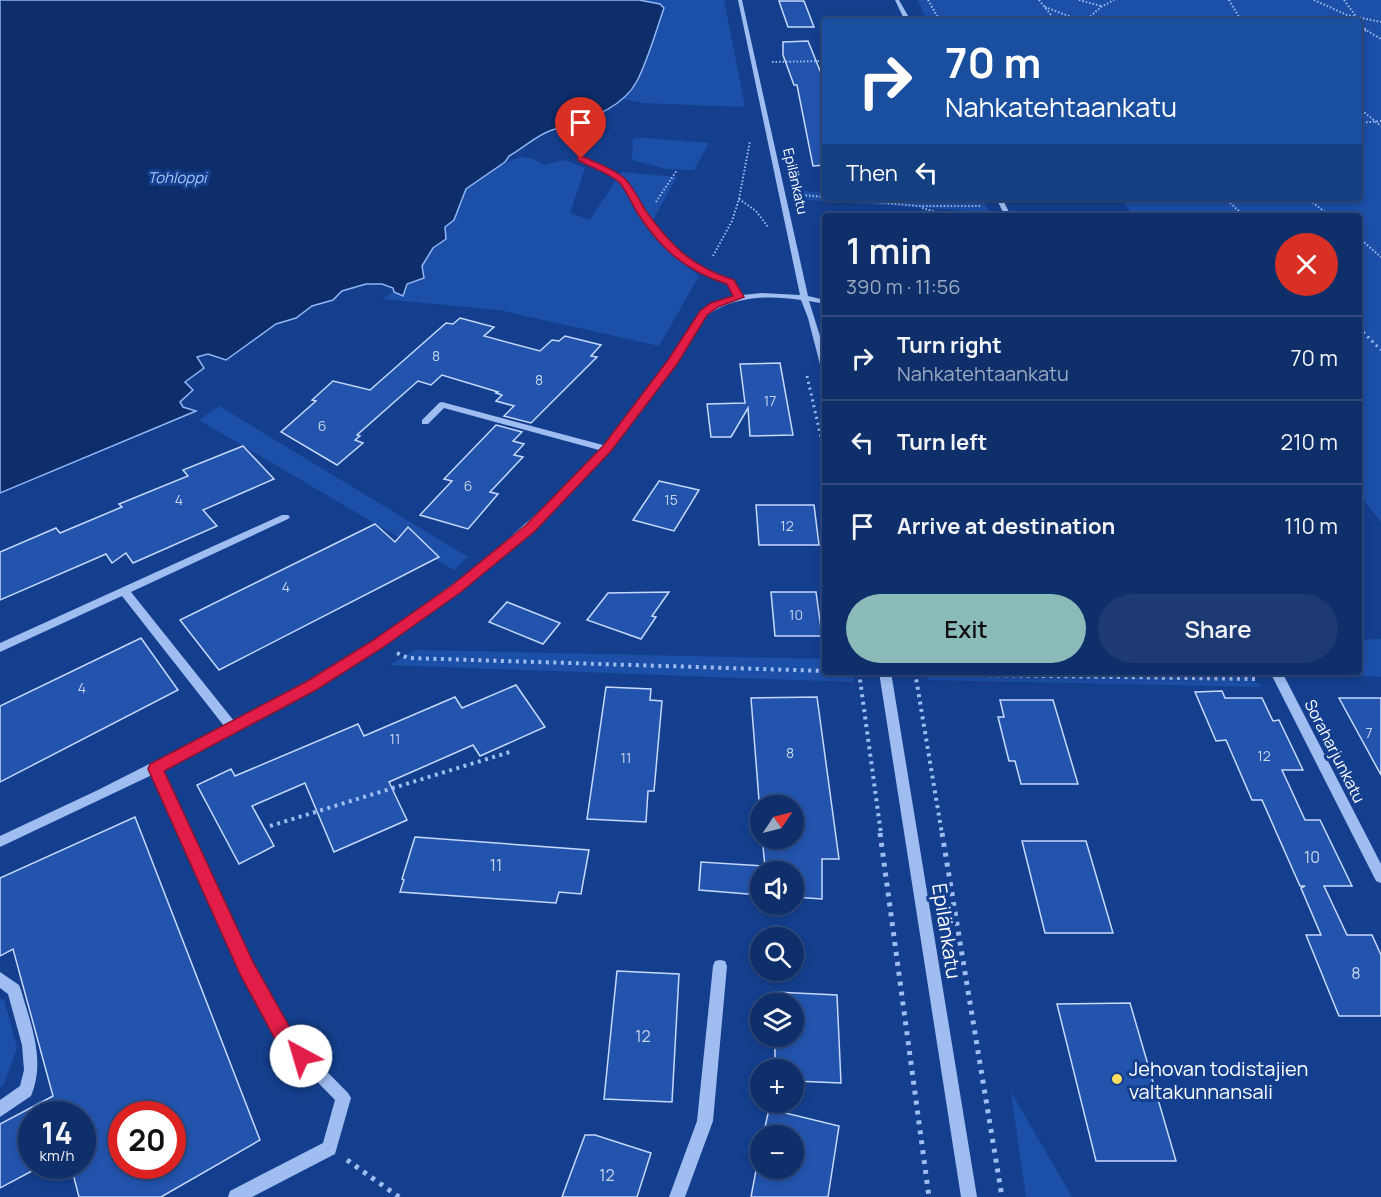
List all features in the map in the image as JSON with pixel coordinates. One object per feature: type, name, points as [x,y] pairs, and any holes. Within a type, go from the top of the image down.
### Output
[{"type":"street","name":"Epilänkatu","points":[[740,0],[804,297],[822,356]]},
{"type":"street","points":[[897,0],[906,18]]},
{"type":"street","points":[[581,159],[621,180],[673,251],[688,264],[706,274],[731,282],[739,297]]},
{"type":"street","points":[[1001,201],[1007,213]]},
{"type":"street","points":[[0,842],[155,769],[311,686],[456,589],[530,528],[607,449],[673,362],[703,314],[715,305],[739,297],[804,297],[822,301]]},
{"type":"street","points":[[425,422],[442,405],[607,449]]},
{"type":"street","points":[[0,648],[285,517]]},
{"type":"street","points":[[124,591],[233,729]]},
{"type":"street","name":"Epilänkatu","points":[[885,675],[969,1197]]},
{"type":"street","name":"Soraharjunkatu","points":[[1278,675],[1381,876]]},
{"type":"street","points":[[155,769],[247,968],[287,1041],[343,1098],[329,1148],[236,1197]]},
{"type":"street","points":[[678,1197],[705,1121],[720,966]]},
{"type":"street","points":[[0,979],[14,990],[29,1046],[31,1070],[26,1091],[0,1109]]},
{"type":"path","points":[[928,0],[938,18]]},
{"type":"path","points":[[1039,0],[1054,18]]},
{"type":"path","points":[[1079,0],[1101,7]]},
{"type":"path","points":[[1087,18],[1114,0]]},
{"type":"path","points":[[1229,0],[1241,18]]},
{"type":"path","points":[[1314,0],[1357,16],[1381,21]]},
{"type":"path","points":[[1344,0],[1357,16]]},
{"type":"path","points":[[1045,7],[1075,18]]},
{"type":"path","points":[[1362,24],[1366,30],[1381,39]]},
{"type":"path","points":[[1362,33],[1366,30]]},
{"type":"path","points":[[766,62],[822,61]]},
{"type":"path","points":[[1362,111],[1381,126]]},
{"type":"path","points":[[706,274],[716,249],[732,221],[739,199],[750,141],[750,118],[764,118]]},
{"type":"path","points":[[1362,123],[1381,121]]},
{"type":"path","points":[[647,218],[677,170]]},
{"type":"path","points":[[798,195],[822,197]]},
{"type":"path","points":[[864,201],[918,206],[1004,207]]},
{"type":"path","points":[[1228,201],[1241,213]]},
{"type":"path","points":[[1311,201],[1326,213]]},
{"type":"path","points":[[918,206],[941,213]]},
{"type":"path","points":[[1362,241],[1381,257]]},
{"type":"path","points":[[1362,331],[1381,350]]},
{"type":"path","points":[[377,644],[408,658],[822,671]]},
{"type":"path","points":[[859,675],[929,1197]]},
{"type":"path","points":[[915,675],[1002,1197]]},
{"type":"path","points":[[1015,675],[1260,679]]},
{"type":"path","points":[[270,826],[513,751]]},
{"type":"path","points":[[329,1148],[399,1197]]},
{"type":"shaded area","points":[[639,0],[724,0],[745,107],[643,103],[623,99],[637,82],[657,26]]},
{"type":"shaded area","points":[[917,0],[1381,0],[1381,522],[1362,498],[1362,213],[1132,213],[1122,201],[1362,201],[1362,18],[926,18]]},
{"type":"shaded area","points":[[633,139],[709,143],[694,170],[667,169],[632,160]]},
{"type":"shaded area","points":[[520,157],[532,158],[544,165],[564,160],[585,168],[570,213],[590,220],[621,172],[677,177],[649,227],[672,255],[699,276],[659,346],[499,310],[382,299],[394,292],[403,296],[420,264],[446,239],[445,227],[452,219],[469,186],[490,171]]},
{"type":"shaded area","points":[[803,191],[822,193],[822,201],[807,200]]},
{"type":"shaded area","points":[[822,201],[984,202],[989,212]]},
{"type":"shaded area","points":[[219,406],[468,557],[454,570],[199,420]]},
{"type":"shaded area","points":[[1381,639],[1381,677],[1349,675],[1362,675],[1362,640]]},
{"type":"shaded area","points":[[415,650],[822,659],[822,675],[853,675],[854,682],[390,665]]},
{"type":"shaded area","points":[[925,675],[1247,675],[1262,687],[928,680]]},
{"type":"shaded area","points":[[0,999],[4,1000],[17,1048],[3,1086],[0,1088]]},
{"type":"shaded area","points":[[1011,1092],[1072,1197],[1026,1197]]},
{"type":"water","name":"Tohloppi","points":[[0,0],[639,0],[660,4],[664,8],[645,64],[630,91],[600,114],[541,135],[466,189],[454,220],[445,227],[446,239],[433,248],[422,266],[424,278],[407,284],[403,296],[394,292],[393,288],[382,284],[366,284],[342,291],[333,300],[312,306],[296,318],[276,324],[226,360],[208,354],[197,357],[204,368],[185,382],[193,390],[180,402],[183,407],[196,411],[0,493]]},
{"type":"building","points":[[779,1],[804,1],[814,27],[788,27]]},
{"type":"building","points":[[808,41],[822,76],[822,165],[813,166],[797,85],[794,85],[783,55],[783,42]]},
{"type":"building","points":[[460,318],[494,327],[484,336],[540,351],[552,340],[559,341],[565,336],[601,345],[591,356],[597,357],[531,423],[504,416],[514,406],[496,401],[502,395],[496,393],[498,392],[442,375],[431,385],[418,381],[357,435],[360,436],[355,440],[363,443],[337,465],[281,432],[316,401],[312,400],[333,381],[370,390],[446,323],[453,324]]},
{"type":"building","points":[[780,363],[793,435],[750,436],[748,408],[731,437],[711,437],[707,404],[745,403],[740,364]]},
{"type":"building","points":[[496,425],[522,432],[513,441],[524,444],[514,455],[523,457],[490,492],[498,494],[468,529],[420,515],[452,481],[444,479]]},
{"type":"building","points":[[243,446],[274,479],[203,510],[217,526],[133,563],[126,553],[112,563],[106,554],[0,600],[0,552],[56,528],[60,533],[122,507],[119,504],[188,476],[183,470]]},
{"type":"building","points":[[659,481],[699,490],[674,531],[633,520]]},
{"type":"building","points":[[756,505],[814,505],[819,545],[759,545]]},
{"type":"building","points":[[375,524],[395,542],[408,527],[439,557],[219,670],[180,620]]},
{"type":"building","points":[[669,592],[652,616],[656,617],[641,639],[587,620],[608,593]]},
{"type":"building","points":[[771,592],[816,592],[822,636],[775,636]]},
{"type":"building","points":[[507,602],[560,623],[543,644],[489,622]]},
{"type":"building","points":[[141,638],[178,690],[0,782],[0,706]]},
{"type":"building","points":[[516,685],[545,727],[480,756],[473,745],[389,782],[407,820],[334,852],[305,783],[252,806],[274,846],[239,864],[197,785],[231,769],[235,776],[358,724],[364,736],[455,697],[462,708]]},
{"type":"building","points":[[606,687],[651,689],[650,700],[662,701],[654,791],[648,791],[646,822],[587,819]]},
{"type":"building","points":[[1222,691],[1225,698],[1262,698],[1273,721],[1279,720],[1303,770],[1282,770],[1305,820],[1320,820],[1352,886],[1324,886],[1347,935],[1372,935],[1381,955],[1381,1016],[1339,1016],[1306,935],[1321,935],[1301,888],[1305,886],[1300,886],[1262,800],[1252,800],[1226,740],[1216,741],[1195,692]]},
{"type":"building","points":[[817,697],[839,859],[822,859],[822,899],[804,898],[804,861],[764,861],[763,849],[804,849],[804,795],[759,795],[751,698]]},
{"type":"building","points":[[1339,698],[1381,698],[1381,775]]},
{"type":"building","points":[[1000,700],[1053,700],[1078,784],[1021,784],[1015,761],[1009,761],[998,717],[1004,717]]},
{"type":"building","points":[[135,817],[260,1140],[161,1197],[79,1197],[74,1179],[96,1179],[96,1101],[44,1101],[53,1096],[13,949],[0,956],[0,878]]},
{"type":"building","points":[[415,837],[589,850],[581,894],[559,892],[556,903],[400,892]]},
{"type":"building","points":[[1022,841],[1086,841],[1113,933],[1045,933]]},
{"type":"building","points":[[701,862],[750,865],[750,894],[699,890]]},
{"type":"building","points":[[617,971],[679,974],[672,1102],[604,1099]]},
{"type":"building","points":[[804,993],[837,995],[841,1083],[804,1081],[804,1059],[775,1059],[775,1047],[804,1047]]},
{"type":"building","points":[[1130,1003],[1176,1161],[1096,1161],[1057,1004]]},
{"type":"building","points":[[768,1113],[785,1113],[839,1126],[828,1197],[751,1197],[754,1179],[804,1179],[804,1125],[765,1125]]},
{"type":"building","points":[[18,1114],[18,1178],[0,1188],[0,1124]]},
{"type":"building","points":[[585,1135],[595,1135],[651,1153],[637,1197],[562,1197]]},
{"type":"place","name":"Jehovan todistajien valtakunnansali","points":[[1117,1079]]},
{"type":"route","points":[[301,1056],[287,1041],[247,968],[155,769],[311,686],[456,589],[530,528],[607,449],[673,362],[703,314],[710,307],[739,297],[731,282],[706,274],[688,264],[673,251],[644,215],[621,180],[581,159]]}]
